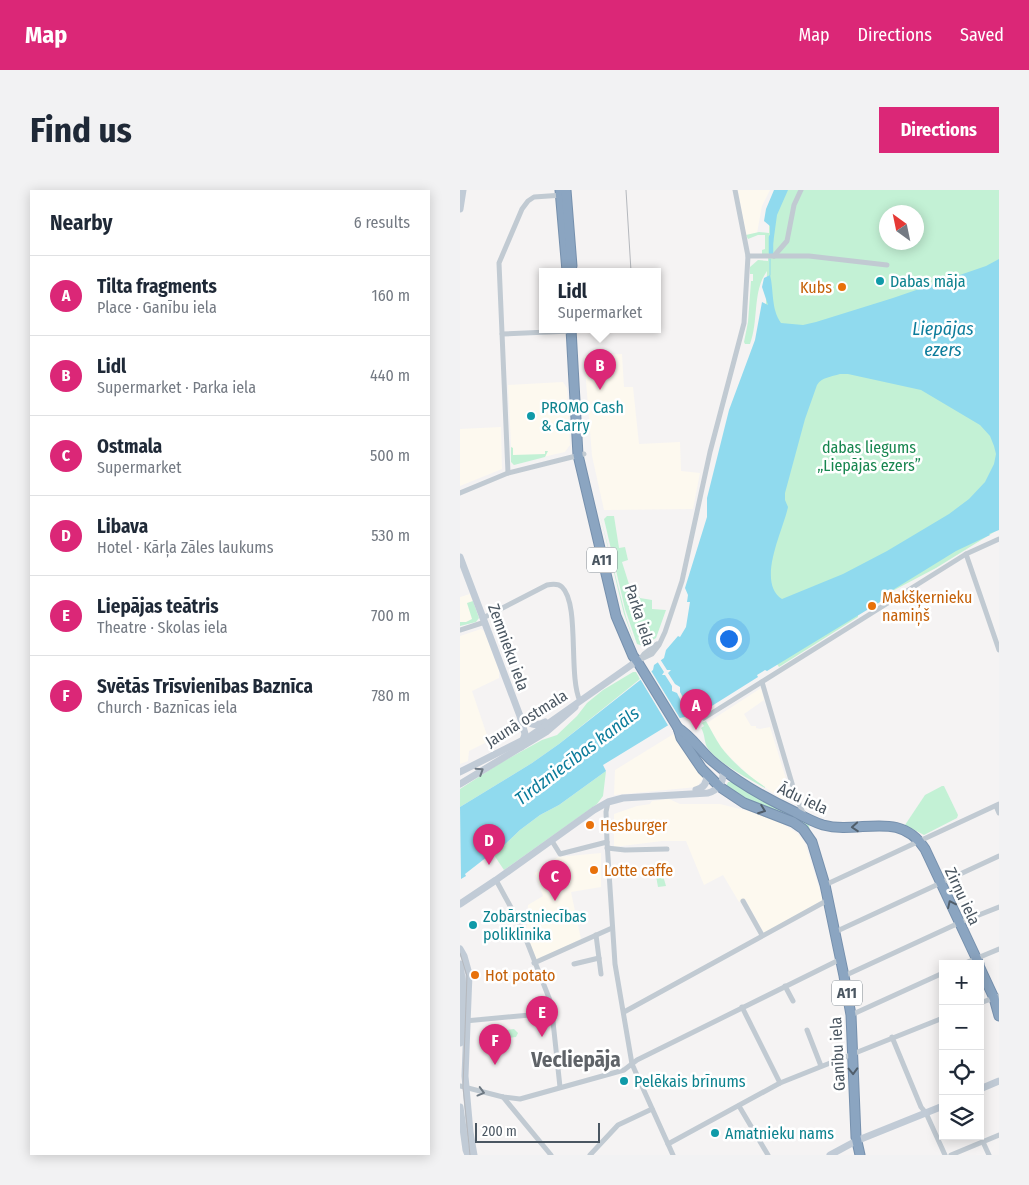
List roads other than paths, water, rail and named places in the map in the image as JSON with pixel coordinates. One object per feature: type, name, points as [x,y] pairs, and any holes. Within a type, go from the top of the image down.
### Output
[{"type":"highway","points":[[563,192],[567,268]]},
{"type":"highway","points":[[563,192],[573,268]]},
{"type":"highway","name":"Parka iela","points":[[573,333],[581,454],[621,614],[639,660]]},
{"type":"highway","name":"A11","points":[[639,660],[644,672],[678,728],[681,738],[707,775]]},
{"type":"highway","name":"A11","points":[[678,728],[723,770]]},
{"type":"highway","name":"Ādu iela","points":[[723,770],[733,778],[785,808],[812,821],[832,827],[891,826],[903,829],[920,842]]},
{"type":"highway","name":"Ādu iela","points":[[707,775],[744,803],[793,822],[808,836]]},
{"type":"highway","name":"Ganību iela","points":[[808,836],[825,885],[851,1015],[856,1141],[860,1155]]},
{"type":"highway","name":"Zirņu iela","points":[[920,842],[941,882],[977,960]]},
{"type":"highway","points":[[984,975],[996,997],[999,1016]]},
{"type":"main road","points":[[460,209],[463,190]]},
{"type":"main road","name":"Zemnieku iela","points":[[460,557],[520,716],[525,734],[524,739]]},
{"type":"main road","name":"Jaunā ostmala","points":[[460,772],[524,739],[639,660]]},
{"type":"main road","name":"Jaunā ostmala","points":[[460,784],[557,724],[580,701]]},
{"type":"main road","points":[[520,716],[527,722],[538,725],[557,716]]},
{"type":"main road","points":[[521,747],[524,739]]},
{"type":"main road","points":[[460,904],[608,802],[623,798],[704,794],[713,791],[720,784],[723,770]]},
{"type":"main road","points":[[696,790],[706,784],[707,775]]},
{"type":"main road","points":[[680,794],[710,788],[733,778]]},
{"type":"main road","points":[[460,948],[469,974],[460,1042]]},
{"type":"main road","points":[[460,964],[464,1021],[463,1087],[474,1155]]},
{"type":"main road","points":[[984,1087],[999,1081]]},
{"type":"main road","points":[[460,1107],[465,1153]]},
{"type":"main road","points":[[830,1155],[856,1141],[939,1108]]},
{"type":"street","points":[[639,660],[652,654],[661,641],[684,575],[710,452],[742,334],[748,256],[734,190]]},
{"type":"street","points":[[774,256],[790,235],[794,205],[801,190]]},
{"type":"street","points":[[508,473],[499,263],[522,209],[528,201],[563,192]]},
{"type":"street","points":[[748,256],[834,258],[887,265]]},
{"type":"street","points":[[502,334],[539,331]]},
{"type":"street","points":[[460,493],[508,473],[581,454]]},
{"type":"street","points":[[704,718],[966,554],[999,539]]},
{"type":"street","points":[[966,554],[999,650]]},
{"type":"street","points":[[460,630],[484,620],[547,585],[556,584],[562,587],[571,607],[576,676],[580,701]]},
{"type":"street","points":[[762,682],[796,797],[804,817]]},
{"type":"street","points":[[785,808],[792,805],[796,797]]},
{"type":"street","points":[[608,802],[606,812],[607,845],[615,964],[632,1064],[673,1155]]},
{"type":"street","points":[[825,885],[997,805],[999,813]]},
{"type":"street","points":[[552,841],[560,854],[607,845],[625,850],[667,849]]},
{"type":"street","points":[[835,932],[999,856]]},
{"type":"street","points":[[496,880],[520,924],[551,1003],[560,1087]]},
{"type":"street","points":[[624,1012],[828,900]]},
{"type":"street","points":[[743,901],[762,936]]},
{"type":"street","points":[[844,976],[959,923],[999,907]]},
{"type":"street","points":[[534,963],[612,928]]},
{"type":"street","points":[[596,935],[601,974]]},
{"type":"street","points":[[979,960],[999,948]]},
{"type":"street","points":[[574,964],[599,958]]},
{"type":"street","points":[[463,1087],[503,1097],[520,1099],[624,1070],[637,1060],[841,959]]},
{"type":"street","points":[[851,1015],[939,975]]},
{"type":"street","points":[[785,986],[793,1001]]},
{"type":"street","points":[[984,1002],[996,997]]},
{"type":"street","points":[[742,1007],[780,1083]]},
{"type":"street","points":[[464,1021],[552,1013]]},
{"type":"street","points":[[668,1144],[780,1083],[939,1019]]},
{"type":"street","points":[[807,1030],[821,1066]]},
{"type":"street","points":[[892,1037],[921,1107],[926,1113],[945,1155]]},
{"type":"street","points":[[503,1097],[551,1155]]},
{"type":"street","points":[[739,1106],[768,1155]]},
{"type":"street","points":[[590,1155],[618,1125],[652,1109]]},
{"type":"street","points":[[951,1155],[999,1134]]},
{"type":"street","points":[[983,1142],[989,1155]]},
{"type":"water","points":[[774,190],[788,190],[777,215],[773,244],[770,242],[770,226],[764,221],[766,209]]},
{"type":"water","name":"Liepājas ezers","points":[[999,259],[999,530],[956,551],[883,596],[885,599],[767,671],[765,670],[757,675],[758,677],[699,714],[696,713],[690,719],[680,718],[603,765],[606,771],[559,805],[540,815],[520,830],[494,855],[492,853],[461,879],[460,807],[532,763],[559,744],[653,670],[654,665],[664,658],[666,650],[678,636],[680,637],[686,627],[690,602],[687,602],[688,595],[685,588],[707,517],[707,498],[729,410],[755,340],[762,302],[768,305],[762,287],[764,278],[770,275],[774,306],[781,323],[803,325],[893,298],[986,266]],"holes":[[[840,374],[848,374],[921,390],[980,425],[990,436],[994,446],[996,454],[994,464],[985,482],[969,499],[949,514],[887,551],[843,574],[782,599],[775,591],[771,581],[771,569],[773,556],[788,507],[785,493],[805,419],[819,382]]]},
{"type":"waterway","points":[[771,237],[771,253]]},
{"type":"waterway","points":[[770,259],[770,275]]},
{"type":"tram line","points":[[460,953],[467,976],[463,1087],[470,1155]]},
{"type":"railway","points":[[626,190],[631,268]]},
{"type":"place","name":"Dabas māja","points":[[880,281]]},
{"type":"place","name":"Kubs","points":[[842,287]]},
{"type":"place","name":"Lidl","points":[[600,390]]},
{"type":"place","name":"PROMO Cash & Carry","points":[[531,416]]},
{"type":"place","name":"Makšķernieku namiņš","points":[[872,606]]},
{"type":"place","name":"Tilta fragments","points":[[696,730]]},
{"type":"place","name":"Hesburger","points":[[590,825]]},
{"type":"place","name":"Libava","points":[[489,865]]},
{"type":"place","name":"Lotte caffe","points":[[594,870]]},
{"type":"place","name":"Ostmala","points":[[555,901]]},
{"type":"place","name":"Zobārstniecības poliklīnika","points":[[473,925]]},
{"type":"place","name":"Hot potato","points":[[475,975]]},
{"type":"place","name":"Liepājas teātris","points":[[542,1037]]},
{"type":"place","name":"Svētās Trīsvienības Baznīca","points":[[495,1065]]},
{"type":"place","name":"Pelēkais brīnums","points":[[624,1081]]},
{"type":"place","name":"Amatnieku nams","points":[[715,1133]]},
{"type":"district","name":"Vecliepāja","points":[[576,1060]]},
{"type":"park label","name":"dabas liegums „Liepājas ezers”","points":[[869,456]]},
{"type":"water label","name":"Tirdzniecības kanāls","points":[[577,756]]}]
